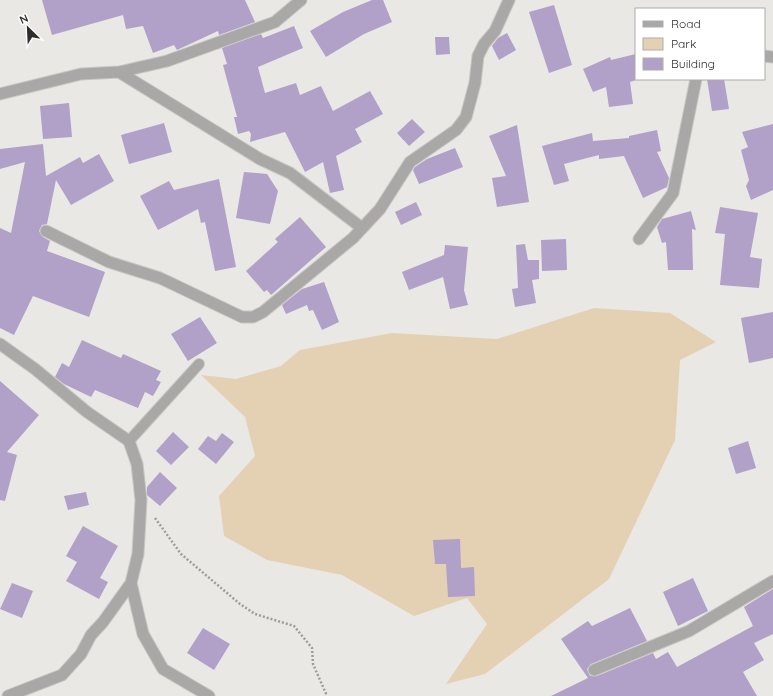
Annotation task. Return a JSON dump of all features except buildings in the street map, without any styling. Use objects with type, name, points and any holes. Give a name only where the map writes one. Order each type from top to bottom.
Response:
[{"type":"street","points":[[0,94],[81,74],[119,72],[167,61],[274,22],[301,0]]},
{"type":"street","points":[[46,231],[108,262],[160,278],[242,316],[253,317],[264,312],[353,238],[380,209],[410,162],[456,130],[466,117],[475,83],[478,56],[484,44],[494,31],[509,0]]},
{"type":"street","points":[[119,72],[260,159],[290,173],[362,228]]},
{"type":"street","points":[[638,239],[673,193],[696,80]]},
{"type":"street","points":[[0,344],[35,369],[87,412],[129,441],[137,464],[141,500],[138,554],[131,583],[103,622],[91,635],[81,654],[62,675],[8,696],[0,695]]},
{"type":"street","points":[[594,670],[690,631],[773,581]]},
{"type":"street","points":[[131,583],[143,634],[163,669],[209,696]]},
{"type":"lane","points":[[129,441],[199,364]]},
{"type":"path","points":[[141,500],[181,554],[204,575],[255,614],[294,626],[312,648],[313,664],[327,696]]},
{"type":"green space","points":[[594,308],[670,313],[716,342],[680,360],[675,440],[609,579],[485,674],[446,684],[487,624],[467,598],[414,616],[342,575],[267,560],[224,536],[219,496],[255,456],[245,417],[201,375],[236,379],[281,366],[300,350],[392,333],[497,339]]}]
